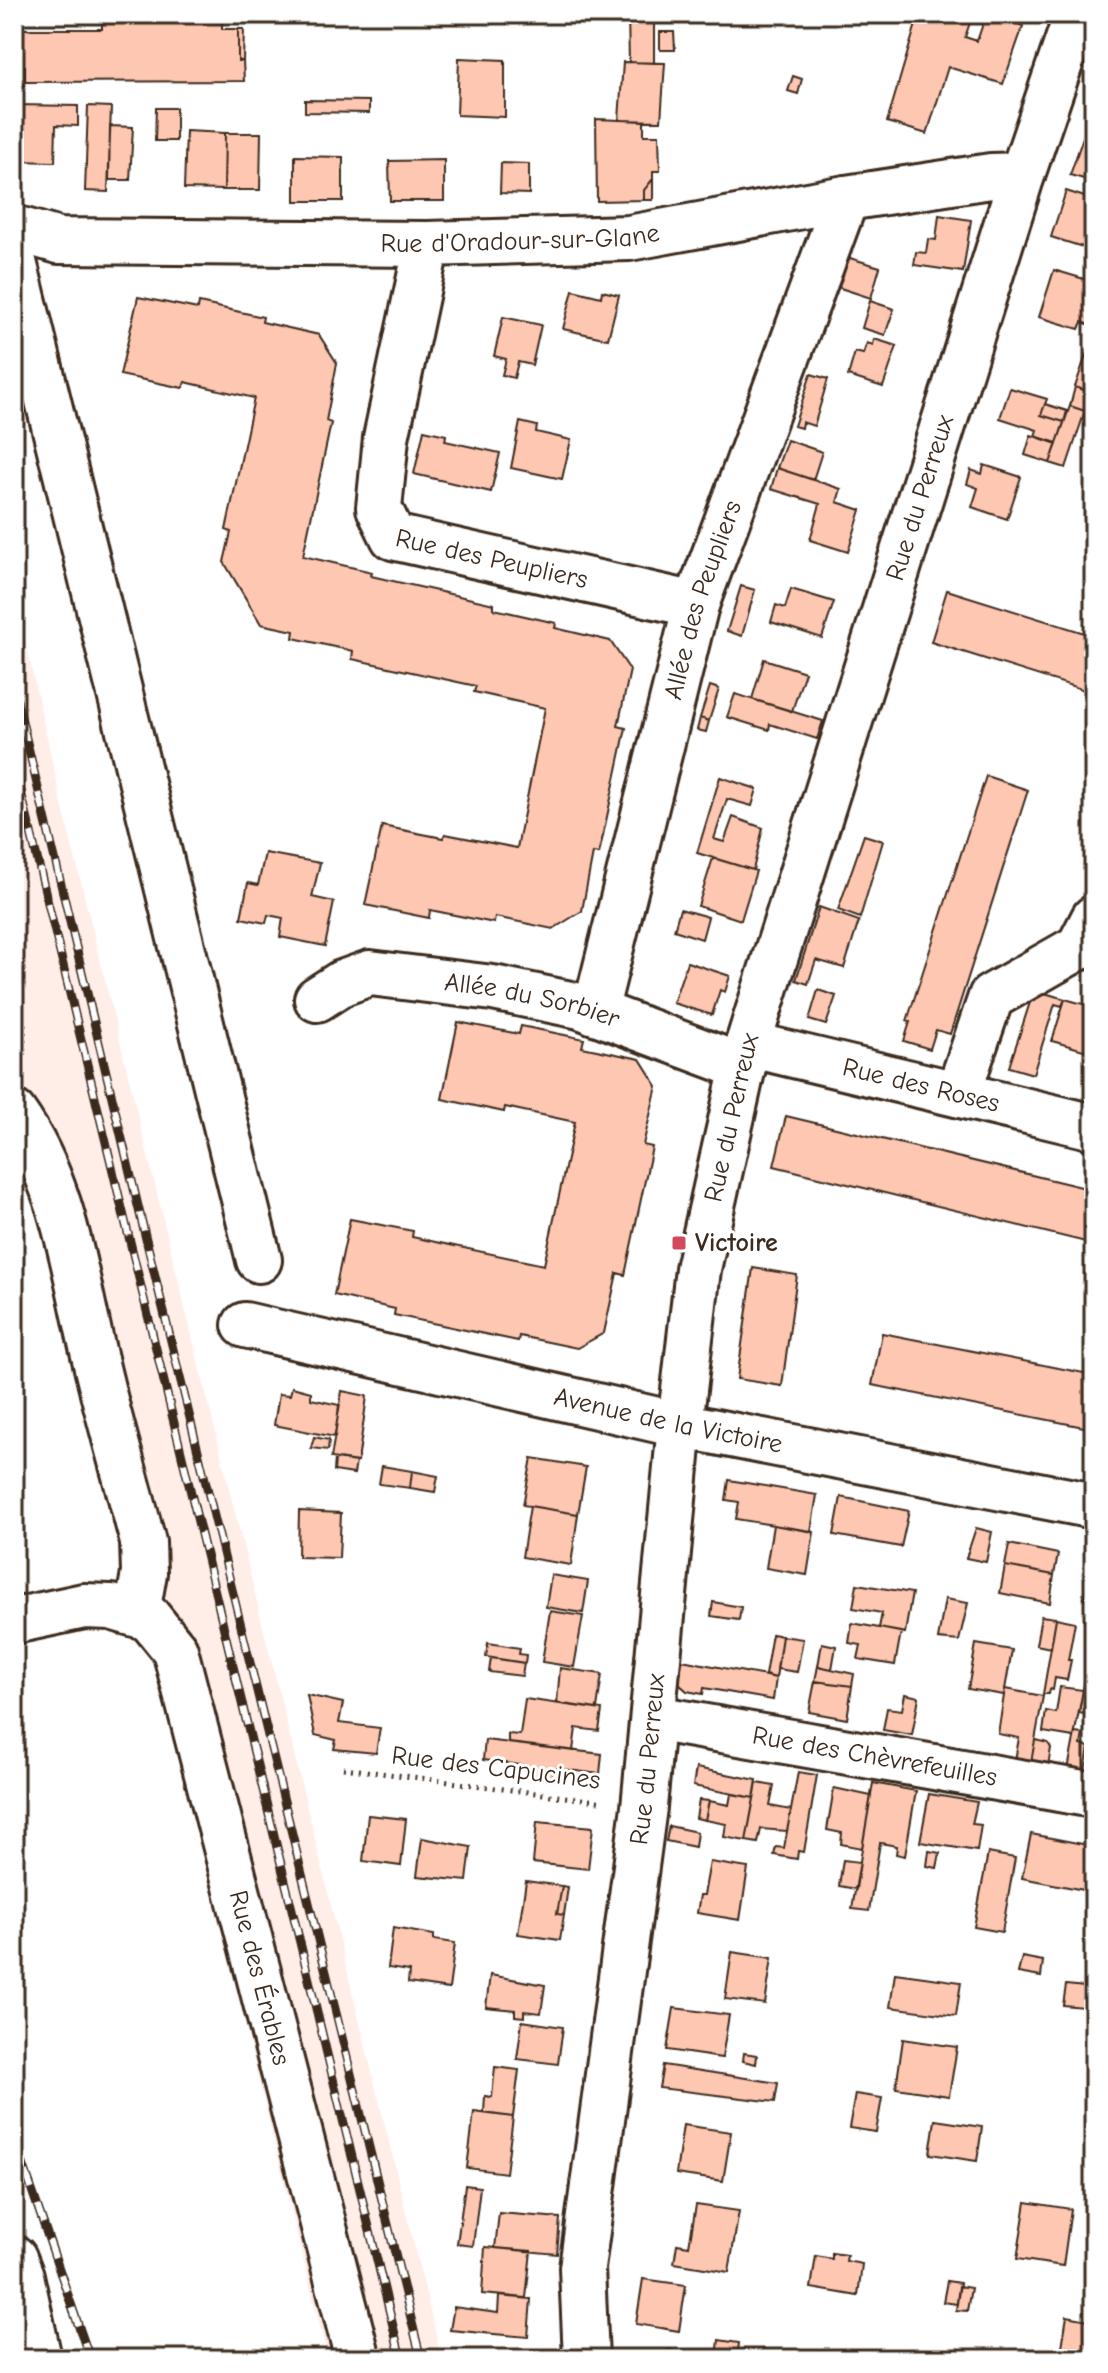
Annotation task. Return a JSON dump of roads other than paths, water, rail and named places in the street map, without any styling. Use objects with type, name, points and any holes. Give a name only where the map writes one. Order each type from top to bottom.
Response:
[{"type":"street","name":"Rue du Perreux","points":[[586,2359],[582,2268],[644,1807],[698,1269],[746,1056],[1022,175],[1077,14]]},
{"type":"street","name":"Rue d'Oradour-sur-Glane","points":[[14,228],[59,241],[427,244],[629,238],[846,198],[991,176],[1022,175]]},
{"type":"street","name":"Allée des Peupliers","points":[[595,1012],[696,605],[846,198]]},
{"type":"street","name":"Rue des Peupliers","points":[[427,244],[386,438],[379,508],[393,537],[696,605]]},
{"type":"street","points":[[14,262],[259,1260]]},
{"type":"street","points":[[958,1094],[991,997],[1079,947],[1094,918]]},
{"type":"street","name":"Allée du Sorbier","points":[[317,999],[342,983],[370,973],[493,988],[580,1006],[746,1056]]},
{"type":"street","name":"Rue des Roses","points":[[746,1056],[958,1094],[1094,1127]]},
{"type":"street","points":[[14,1113],[36,1145],[54,1187],[68,1234],[95,1360],[143,1542],[144,1573],[137,1613],[84,1606],[14,1621]]},
{"type":"street","name":"Avenue de la Victoire","points":[[245,1325],[680,1425],[1094,1506]]},
{"type":"street","name":"Rue des Érables","points":[[137,1613],[149,1618],[175,1650],[358,2359]]},
{"type":"street","name":"Rue des Chèvrefeuilles","points":[[654,1718],[1094,1795]]},
{"type":"street","points":[[14,2258],[21,2276],[39,2359]]},
{"type":"railway","points":[[14,688],[421,2359]]},
{"type":"railway","points":[[14,763],[401,2359]]},
{"type":"railway","points":[[14,2138],[90,2359]]},
{"type":"place","name":"Victoire","points":[[679,1243]]}]
